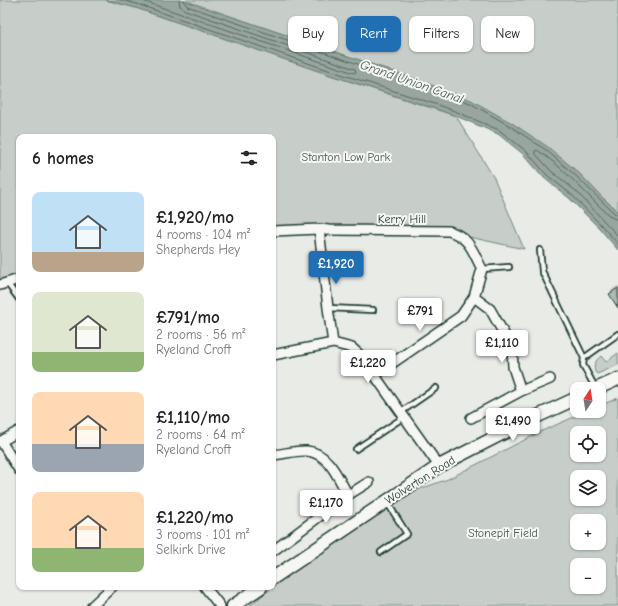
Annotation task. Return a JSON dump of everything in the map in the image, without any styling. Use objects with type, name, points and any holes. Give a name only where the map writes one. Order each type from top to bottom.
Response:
[{"type":"street","name":"Kerry Hill","points":[[276,231],[319,229],[449,231],[460,235],[468,242],[482,269]]},
{"type":"street","points":[[319,229],[333,343]]},
{"type":"street","points":[[375,375],[461,316],[474,297],[482,269]]},
{"type":"street","points":[[4,284],[16,280]]},
{"type":"street","points":[[474,297],[490,309],[512,348],[513,367],[521,390]]},
{"type":"street","points":[[276,353],[333,343],[352,348],[361,356],[439,466]]},
{"type":"street","points":[[471,418],[521,390],[550,379]]},
{"type":"street","points":[[606,384],[618,379]]},
{"type":"street","name":"Wolverton Road","points":[[276,576],[439,466],[525,422],[570,401]]},
{"type":"street","points":[[16,433],[0,441],[16,465]]},
{"type":"street","points":[[276,455],[307,451],[318,454],[327,460],[348,495]]},
{"type":"street","points":[[276,549],[348,495],[369,482]]},
{"type":"street","points":[[92,606],[109,590]]},
{"type":"street","points":[[207,590],[220,606]]},
{"type":"street","points":[[233,606],[257,590]]},
{"type":"lane","points":[[540,250],[542,271],[584,358],[583,366],[592,382]]},
{"type":"lane","points":[[482,269],[509,267]]},
{"type":"lane","points":[[4,284],[16,296]]},
{"type":"lane","points":[[328,308],[373,310]]},
{"type":"lane","points":[[584,358],[618,334]]},
{"type":"lane","points":[[356,449],[436,388]]},
{"type":"lane","points":[[381,552],[407,534],[386,501]]},
{"type":"green space","name":"Stanton Low Park","points":[[0,0],[106,0],[136,8],[327,74],[456,116],[494,178],[524,249],[460,235],[276,231],[276,134],[16,134],[16,280],[0,285]]},
{"type":"green space","points":[[183,0],[618,0],[618,212],[603,198],[421,81],[336,52],[338,52],[338,16],[288,16],[288,36]]},
{"type":"green space","points":[[618,353],[618,365],[597,374],[595,372],[595,363],[601,356],[606,362]]},
{"type":"green space","name":"Stonepit Field","points":[[618,398],[618,606],[249,606],[269,590],[276,590],[276,583],[287,569],[386,501],[448,479],[542,431],[572,418],[606,418],[606,403]]},
{"type":"water","name":"Grand Union Canal","points":[[106,0],[183,0],[288,36],[288,52],[336,52],[471,100],[512,123],[548,147],[579,173],[618,212],[618,250],[600,229],[569,198],[544,178],[523,154],[498,134],[456,116],[327,74],[136,8]]},
{"type":"building","points":[[618,288],[618,308],[609,294]]}]
